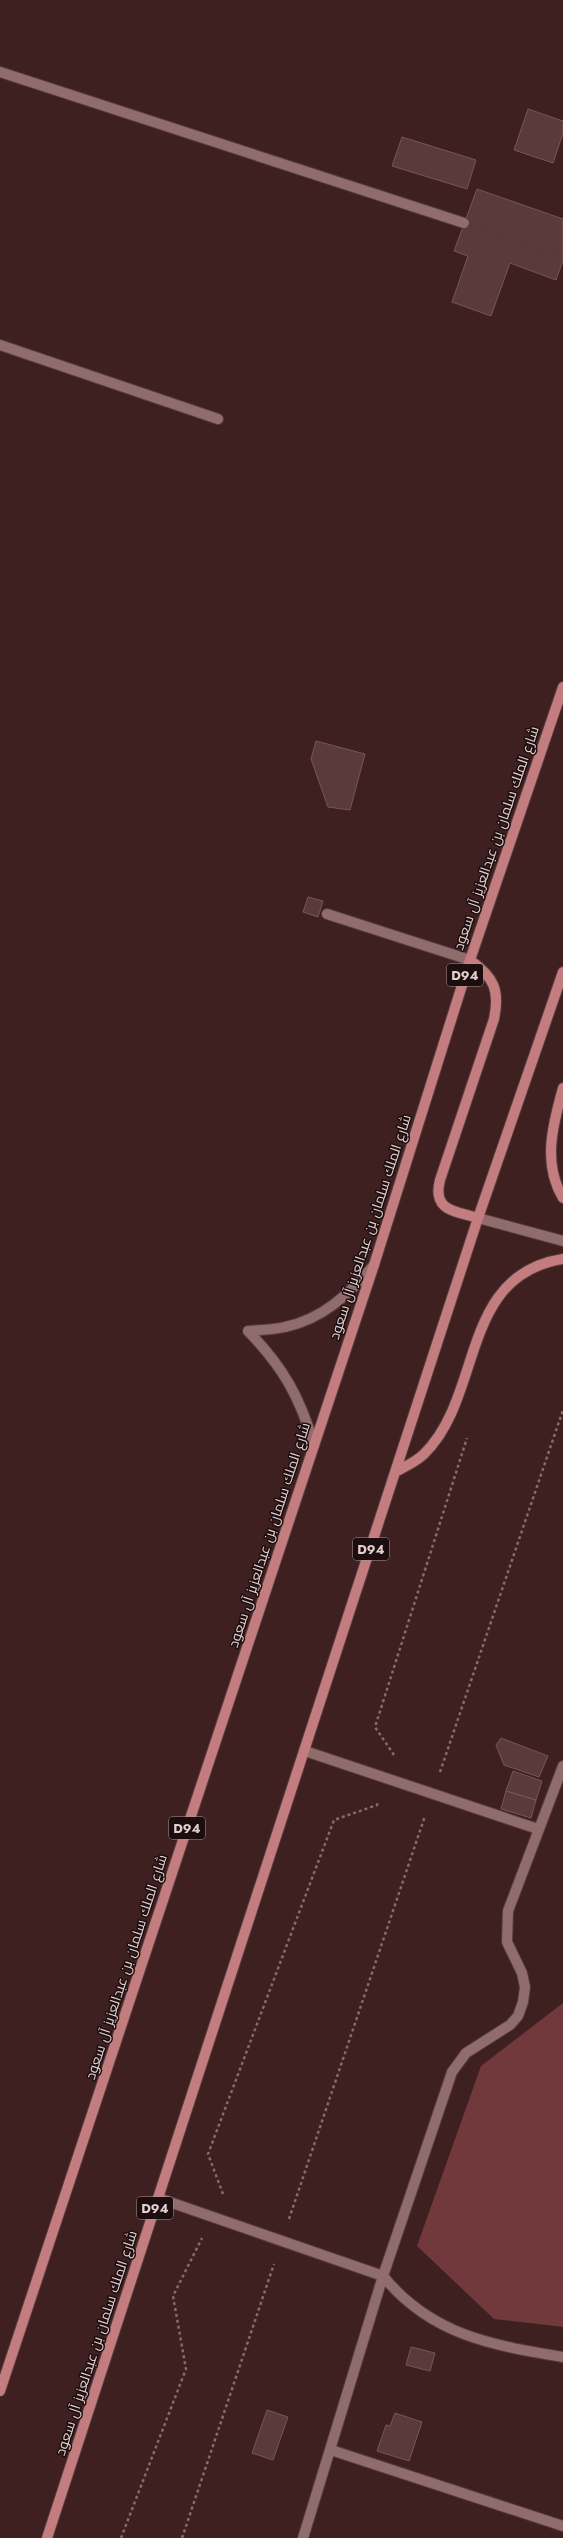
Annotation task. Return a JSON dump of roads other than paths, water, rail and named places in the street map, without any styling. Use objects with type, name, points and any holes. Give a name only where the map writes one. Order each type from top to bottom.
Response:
[{"type":"main road","name":"شارع الملك سلمان بن عبدالعزيز آل سعود","points":[[0,2390],[374,1265],[470,960],[563,686]]},
{"type":"main road","points":[[470,960],[484,970],[494,985],[498,1002],[494,1019],[440,1180],[439,1201],[443,1207],[478,1218]]},
{"type":"main road","name":"شارع الملك سلمان بن عبدالعزيز آل سعود","points":[[47,2538],[478,1218],[563,972]]},
{"type":"main road","points":[[563,1088],[553,1123],[550,1146],[552,1170],[563,1198]]},
{"type":"main road","points":[[395,1472],[423,1455],[440,1431],[453,1406],[492,1304],[507,1286],[526,1271],[548,1261],[563,1259]]},
{"type":"street","points":[[0,72],[464,223]]},
{"type":"street","points":[[0,345],[218,419]]},
{"type":"street","points":[[327,914],[470,960]]},
{"type":"street","points":[[478,1218],[563,1241]]},
{"type":"street","points":[[314,1445],[297,1395],[284,1372],[248,1331],[285,1327],[320,1315],[350,1293],[374,1265]]},
{"type":"street","points":[[305,1751],[538,1829]]},
{"type":"street","points":[[304,2538],[383,2276],[452,2072],[466,2053],[510,2026],[518,2016],[523,2002],[525,1987],[522,1973],[510,1951],[506,1926],[508,1911],[563,1766]]},
{"type":"street","points":[[158,2198],[383,2276],[400,2297],[421,2314],[445,2327],[510,2348],[563,2357]]},
{"type":"street","points":[[331,2450],[563,2526]]},
{"type":"tunnel","points":[[464,223],[563,256]]}]
